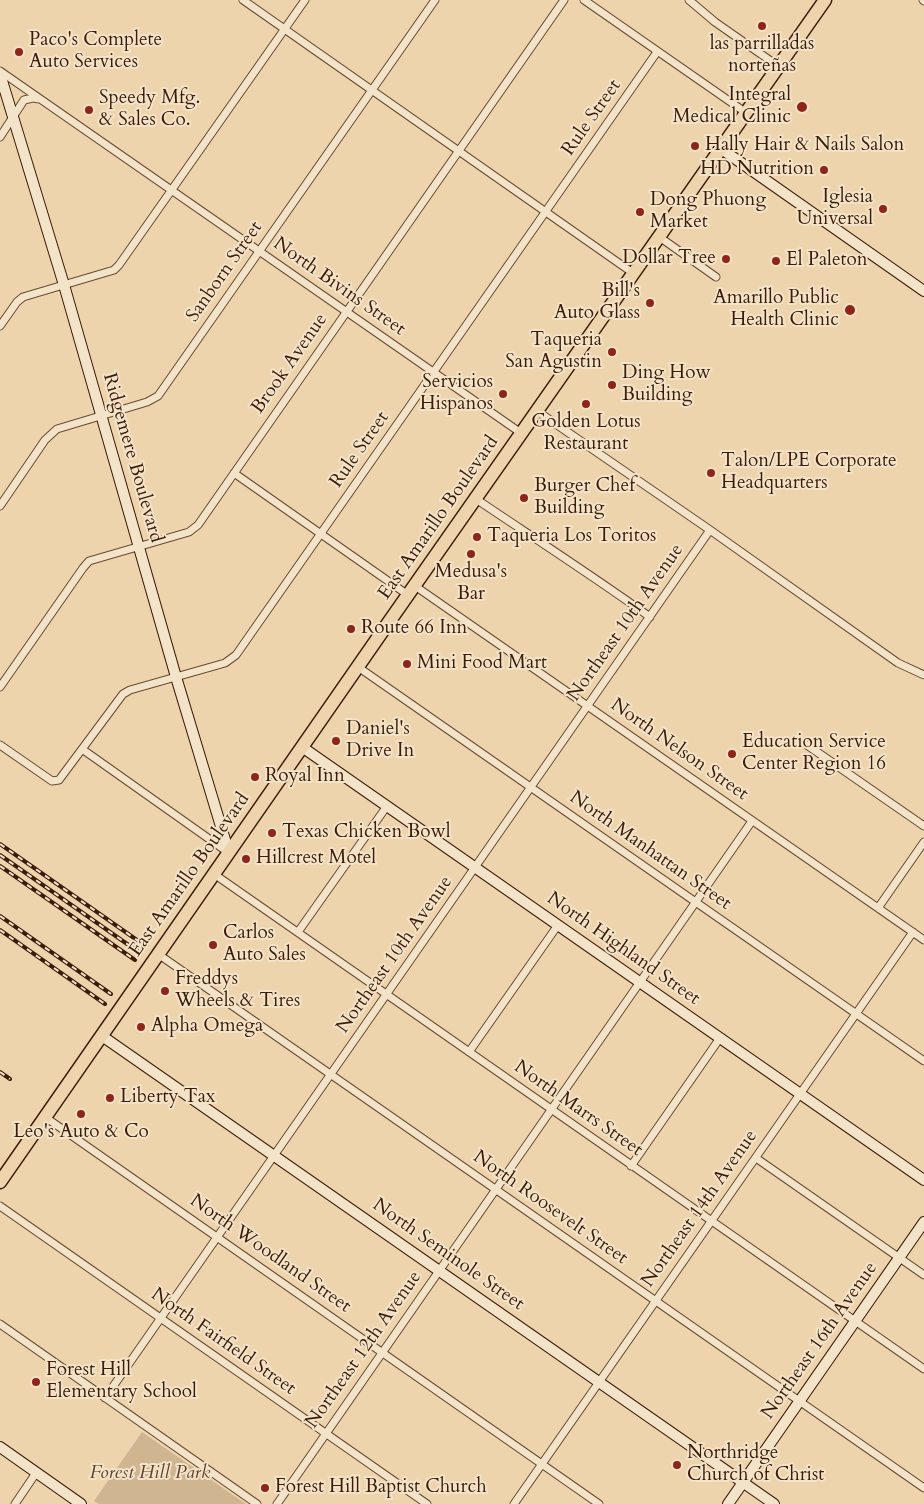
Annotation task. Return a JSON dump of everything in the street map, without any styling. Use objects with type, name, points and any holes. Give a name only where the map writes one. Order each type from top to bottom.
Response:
[{"type":"highway","name":"East Amarillo Boulevard","points":[[2,1176],[46,1117],[302,746],[825,0]]},
{"type":"street","points":[[244,0],[633,273]]},
{"type":"street","points":[[0,326],[20,298],[117,268],[305,0]]},
{"type":"street","name":"Sanborn Street","points":[[0,506],[51,433],[62,426],[147,402],[158,396],[435,0]]},
{"type":"street","name":"Brook Avenue","points":[[0,687],[86,564],[105,556],[192,530],[202,520],[564,0]]},
{"type":"street","points":[[584,0],[745,112]]},
{"type":"street","points":[[689,0],[715,22],[778,66]]},
{"type":"street","name":"Rule Street","points":[[0,745],[52,781],[59,780],[123,694],[225,663],[236,655],[658,52]]},
{"type":"street","name":"North Bivins Street","points":[[0,72],[521,433]]},
{"type":"street","name":"Ridgemere Boulevard","points":[[0,72],[229,853]]},
{"type":"street","points":[[0,137],[24,100],[33,98],[41,100]]},
{"type":"street","points":[[720,148],[924,291]]},
{"type":"street","points":[[658,236],[716,277]]},
{"type":"street","points":[[537,410],[898,663],[924,676]]},
{"type":"street","name":"North Nelson Street","points":[[234,473],[321,534],[412,590],[588,706],[924,940]]},
{"type":"street","points":[[476,498],[650,617]]},
{"type":"street","name":"Northeast 10th Avenue","points":[[105,1398],[710,530]]},
{"type":"street","name":"North Manhattan Street","points":[[358,667],[924,1061]]},
{"type":"street","points":[[806,745],[924,826]]},
{"type":"street","name":"North Highland Street","points":[[302,746],[924,1180]]},
{"type":"street","points":[[82,749],[229,853]]},
{"type":"street","points":[[298,932],[387,806]]},
{"type":"street","name":"Northeast 12th Avenue","points":[[277,1504],[752,821]]},
{"type":"street","points":[[878,908],[924,842]]},
{"type":"street","name":"North Marrs Street","points":[[214,874],[924,1369]]},
{"type":"street","points":[[469,1052],[558,924]]},
{"type":"street","name":"Northeast 14th Avenue","points":[[514,1504],[913,932]]},
{"type":"street","name":"North Roosevelt Street","points":[[158,954],[924,1488]]},
{"type":"street","name":"North Seminole Street","points":[[102,1036],[774,1504]]},
{"type":"street","points":[[631,1166],[720,1038]]},
{"type":"street","name":"North Woodland Street","points":[[46,1117],[599,1504]]},
{"type":"street","points":[[756,1158],[924,1275]]},
{"type":"street","name":"North Fairfield Street","points":[[0,1206],[427,1504]]},
{"type":"street","name":"Northeast 16th Avenue","points":[[728,1504],[924,1222]]},
{"type":"street","points":[[0,1324],[257,1504]]},
{"type":"street","points":[[0,1447],[81,1504]]},
{"type":"street","points":[[15,1504],[36,1473]]},
{"type":"green space","name":"Forest Hill Park","points":[[142,1432],[246,1504],[99,1504],[94,1501]]},
{"type":"railway","points":[[0,844],[144,945]]},
{"type":"railway","points":[[0,855],[140,953]]},
{"type":"railway","points":[[0,866],[135,960]]},
{"type":"railway","points":[[0,916],[111,994]]},
{"type":"railway","points":[[0,930],[105,1004]]},
{"type":"railway","points":[[0,1072],[10,1079]]},
{"type":"place","name":"las parrilladas norteñas","points":[[762,26]]},
{"type":"place","name":"Paco's Complete Auto Services","points":[[19,52]]},
{"type":"place","name":"Integral Medical Clinic","points":[[802,107]]},
{"type":"place","name":"Speedy Mfg. & Sales Co.","points":[[89,110]]},
{"type":"place","name":"Hally Hair & Nails Salon","points":[[695,146]]},
{"type":"place","name":"HD Nutrition","points":[[824,170]]},
{"type":"place","name":"Iglesia Universal","points":[[883,209]]},
{"type":"place","name":"Dong Phuong Market","points":[[640,212]]},
{"type":"place","name":"Dollar Tree","points":[[726,259]]},
{"type":"place","name":"El Paleton","points":[[776,261]]},
{"type":"place","name":"Bill's Auto Glass","points":[[650,303]]},
{"type":"place","name":"Amarillo Public Health Clinic","points":[[850,310]]},
{"type":"place","name":"Taqueria San Agustin","points":[[612,352]]},
{"type":"place","name":"Ding How Building","points":[[612,385]]},
{"type":"place","name":"Servicios Hispanos","points":[[503,394]]},
{"type":"place","name":"Golden Lotus Restaurant","points":[[586,404]]},
{"type":"place","name":"Talon/LPE Corporate Headquarters","points":[[711,473]]},
{"type":"place","name":"Burger Chef Building","points":[[524,498]]},
{"type":"place","name":"Taqueria Los Toritos","points":[[477,537]]},
{"type":"place","name":"Medusa's Bar","points":[[471,554]]},
{"type":"place","name":"Route 66 Inn","points":[[351,629]]},
{"type":"place","name":"Mini Food Mart","points":[[407,664]]},
{"type":"place","name":"Daniel's Drive In","points":[[336,741]]},
{"type":"place","name":"Education Service Center Region 16","points":[[732,754]]},
{"type":"place","name":"Royal Inn","points":[[255,777]]},
{"type":"place","name":"Texas Chicken Bowl","points":[[272,833]]},
{"type":"place","name":"Hillcrest Motel","points":[[246,859]]},
{"type":"place","name":"Carlos Auto Sales","points":[[213,945]]},
{"type":"place","name":"Freddys Wheels & Tires","points":[[165,991]]},
{"type":"place","name":"Alpha Omega","points":[[141,1027]]},
{"type":"place","name":"Liberty Tax","points":[[110,1098]]},
{"type":"place","name":"Leo's Auto & Co","points":[[81,1114]]},
{"type":"place","name":"Forest Hill Elementary School","points":[[36,1382]]},
{"type":"place","name":"Northridge Church of Christ","points":[[677,1465]]},
{"type":"place","name":"Forest Hill Baptist Church","points":[[265,1488]]}]
